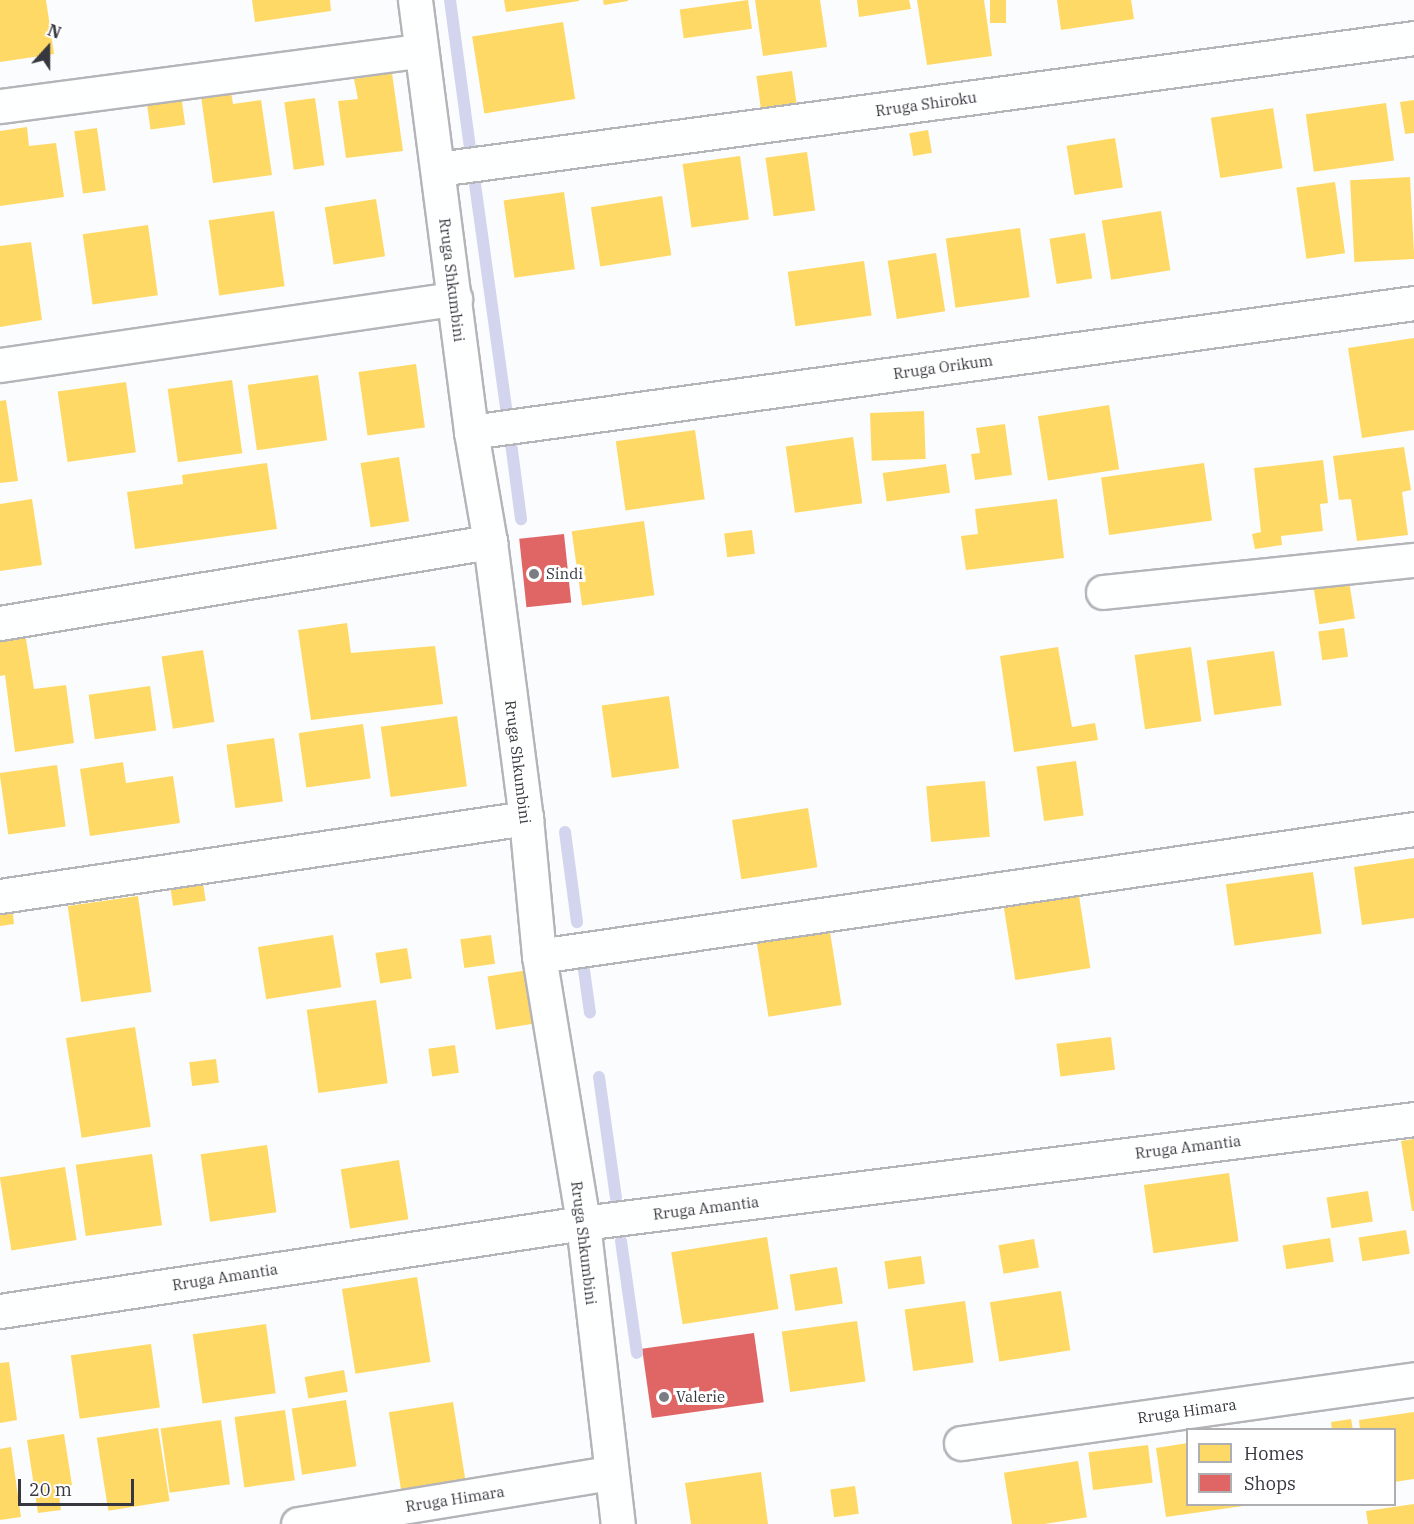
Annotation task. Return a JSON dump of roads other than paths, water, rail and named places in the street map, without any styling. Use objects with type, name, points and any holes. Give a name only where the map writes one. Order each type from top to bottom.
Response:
[{"type":"street","name":"Rruga Shkumbini","points":[[416,0],[420,51],[438,170],[471,432],[490,542],[526,819],[539,956],[583,1223],[618,1524]]},
{"type":"street","name":"Rruga Shiroku","points":[[438,170],[1414,38]]},
{"type":"street","points":[[0,106],[420,51]]},
{"type":"street","points":[[0,365],[455,299]]},
{"type":"street","name":"Rruga Orikum","points":[[471,432],[1414,303]]},
{"type":"street","points":[[0,623],[490,542]]},
{"type":"street","points":[[1103,592],[1414,560]]},
{"type":"street","points":[[0,896],[526,819]]},
{"type":"street","points":[[539,956],[1414,829]]},
{"type":"street","name":"Rruga Amantia","points":[[0,1311],[583,1223],[1414,1119]]},
{"type":"street","name":"Rruga Himara","points":[[961,1443],[1414,1379]]},
{"type":"street","name":"Rruga Himara","points":[[298,1524],[611,1473]]},
{"type":"waterway","points":[[450,0],[470,148]]},
{"type":"waterway","points":[[475,184],[507,414]]},
{"type":"waterway","points":[[511,443],[521,519]]},
{"type":"waterway","points":[[565,832],[577,922]]},
{"type":"waterway","points":[[583,963],[590,1013]]},
{"type":"waterway","points":[[599,1077],[616,1198]]},
{"type":"waterway","points":[[621,1241],[637,1353]]},
{"type":"place","name":"Sindi","points":[[534,574]]},
{"type":"place","name":"Valerie","points":[[664,1397]]}]
